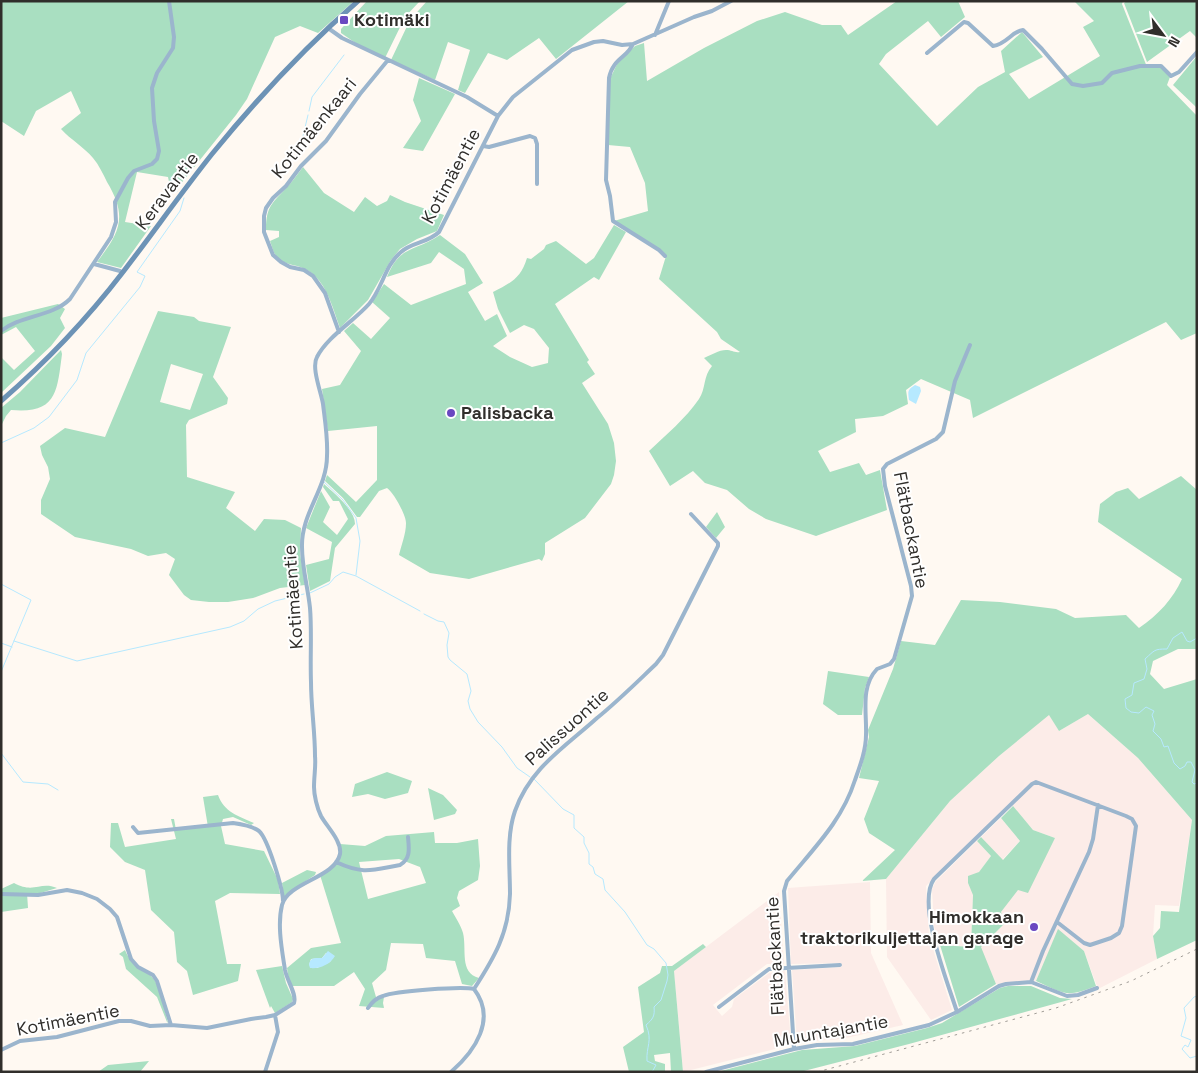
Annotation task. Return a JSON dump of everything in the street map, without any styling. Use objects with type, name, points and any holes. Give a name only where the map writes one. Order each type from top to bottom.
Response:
[{"type":"main road","name":"Keravantie","points":[[1,401],[68,337],[122,273],[231,131],[328,28],[358,1]]},
{"type":"street","points":[[1,331],[18,321],[66,303],[111,237],[116,222],[115,202],[128,178],[134,171],[152,164],[157,159],[159,151],[154,121],[152,88],[157,73],[173,48],[174,37],[169,1]]},
{"type":"street","points":[[655,35],[668,1]]},
{"type":"street","points":[[498,116],[513,97],[572,50],[594,42],[603,41],[622,45],[633,44],[731,1]]},
{"type":"street","points":[[927,53],[964,22],[968,23],[993,46],[1001,45],[1019,30],[1023,30],[1072,84],[1083,86],[1102,83],[1112,73],[1140,66],[1161,66],[1171,76],[1179,72],[1197,52]]},
{"type":"street","name":"Kotimäentie","points":[[328,28],[342,38],[467,97],[498,116],[439,232],[430,239],[409,246],[402,251],[393,261],[374,297],[315,359],[326,432],[326,472],[305,521],[302,547],[310,609],[311,701],[316,755],[314,787],[320,815],[340,848],[340,856],[336,862]]},
{"type":"street","points":[[633,44],[631,49],[615,63],[609,78],[606,180],[613,221],[659,250],[665,256]]},
{"type":"street","name":"Kotimäenkaari","points":[[339,332],[325,293],[313,276],[304,270],[290,267],[273,255],[264,232],[264,216],[266,208],[273,198],[326,141],[360,94],[388,60]]},
{"type":"street","points":[[483,146],[489,147],[530,136],[535,138],[537,144],[537,184]]},
{"type":"street","points":[[94,264],[122,273]]},
{"type":"street","name":"Flätbackantie","points":[[794,1049],[783,896],[785,886],[806,856],[834,825],[847,801],[865,743],[865,712],[868,683],[877,669],[890,664],[894,659],[912,596],[885,486],[883,469],[887,464],[936,439],[943,432],[956,381],[970,345]]},
{"type":"street","name":"Palissuontie","points":[[474,989],[490,965],[502,938],[510,897],[510,832],[514,813],[525,788],[541,767],[656,664],[663,655],[718,546],[718,543],[691,514]]},
{"type":"street","points":[[957,1012],[931,927],[929,888],[934,879],[1036,782],[1126,816],[1132,819],[1136,826],[1121,929],[1118,933],[1111,938],[1090,945],[1084,943],[1057,922]]},
{"type":"street","points":[[1031,982],[1092,846],[1098,805]]},
{"type":"street","points":[[133,827],[138,833],[232,823],[244,824],[259,831],[280,880],[283,904]]},
{"type":"street","points":[[283,904],[290,894],[336,862],[353,870],[363,871],[400,865],[408,857],[408,836]]},
{"type":"street","points":[[1,894],[38,895],[68,890],[90,895],[110,909],[117,917],[131,959],[138,967],[153,975],[157,981],[171,1025]]},
{"type":"street","name":"Kotimäentie","points":[[1,1050],[20,1041],[57,1037],[119,1021],[130,1021],[150,1026],[171,1025],[207,1028],[275,1015],[294,1003],[295,1000],[295,994],[288,982],[285,968],[281,932],[283,904]]},
{"type":"street","points":[[719,1007],[769,969],[840,965]]},
{"type":"street","name":"Muuntajantie","points":[[706,1072],[794,1049],[866,1041],[929,1025],[957,1012],[999,986],[1031,982],[1068,996],[1078,995],[1097,988]]},
{"type":"street","points":[[368,1008],[376,999],[394,993],[459,988],[474,989],[483,1010],[484,1020],[482,1029],[470,1052],[451,1072]]},
{"type":"street","points":[[265,1072],[278,1032],[275,1015]]},
{"type":"shaded area","points":[[1049,714],[1059,731],[1088,714],[1138,758],[1192,820],[1179,906],[1155,905],[1153,936],[1157,959],[1098,989],[1084,951],[1058,930],[1036,981],[996,984],[980,947],[1005,923],[1001,912],[1055,838],[1033,830],[1010,803],[926,886],[929,936],[952,1010],[931,1020],[887,957],[886,879],[950,801]]},
{"type":"shaded area","points":[[1001,818],[1020,841],[1002,860],[981,837]]},
{"type":"shaded area","points":[[977,841],[991,856],[968,883],[973,894],[971,947],[940,945],[934,927],[932,889],[936,881]]},
{"type":"shaded area","points":[[870,882],[871,953],[903,1025],[842,1039],[797,1042],[792,970],[842,967],[841,963],[791,964],[788,888]]},
{"type":"shaded area","points":[[779,892],[784,964],[767,964],[713,1005],[722,1016],[732,1007],[734,999],[769,973],[785,971],[791,1043],[787,1046],[683,1072],[674,971]]},
{"type":"green space","points":[[1,1],[354,1],[318,33],[300,26],[275,37],[247,99],[175,191],[170,187],[168,177],[137,172],[125,222],[151,226],[121,268],[97,262],[116,233],[119,224],[118,205],[97,164],[89,154],[61,129],[81,113],[71,91],[36,111],[24,136],[1,121]]},
{"type":"green space","points":[[367,1],[420,1],[405,17],[385,58],[357,44],[341,33],[341,29]]},
{"type":"green space","points":[[427,1],[629,1],[556,59],[539,38],[507,60],[488,53],[465,93],[458,90],[470,50],[448,42],[435,80],[391,60],[410,20]]},
{"type":"green space","points":[[897,1],[958,1],[965,17],[941,37],[928,21],[886,54],[879,64],[937,126],[978,87],[1005,72],[1001,51],[1022,32],[1043,57],[1009,74],[1029,99],[1100,56],[1083,27],[1094,21],[1074,1],[1123,1],[1122,4],[1147,67],[1160,67],[1170,77],[1167,85],[1197,116],[1197,333],[1181,340],[1166,322],[973,418],[970,400],[921,379],[906,390],[908,404],[883,416],[855,419],[856,432],[818,451],[830,472],[859,463],[866,475],[880,470],[887,510],[816,536],[766,519],[749,509],[727,490],[705,483],[693,471],[670,486],[649,451],[682,420],[699,399],[707,374],[712,366],[704,358],[723,350],[740,352],[721,339],[717,332],[659,279],[666,256],[614,221],[648,211],[645,183],[630,147],[608,145],[610,79],[617,64],[635,46],[644,43],[647,81],[704,48],[757,21],[785,12],[822,25],[841,25],[848,35]]},
{"type":"green space","points":[[1127,1],[1197,1],[1197,38],[1190,31],[1147,62],[1124,3]]},
{"type":"green space","points":[[1197,56],[1197,106],[1196,107],[1173,85]]},
{"type":"green space","points":[[419,78],[455,94],[423,151],[403,148],[421,121],[413,100]]},
{"type":"green space","points":[[303,167],[324,193],[354,212],[365,197],[377,206],[387,201],[390,195],[444,215],[437,231],[417,239],[400,249],[391,260],[368,300],[340,328],[330,299],[319,280],[309,271],[279,259],[270,241],[279,237],[279,231],[266,230],[267,215],[271,205]]},
{"type":"green space","points":[[614,225],[626,232],[599,280],[594,277],[555,304],[589,360],[587,362],[595,374],[582,383],[608,424],[614,443],[616,461],[611,484],[585,518],[545,543],[545,554],[542,561],[539,559],[469,579],[430,573],[399,555],[406,523],[402,510],[387,488],[379,491],[360,517],[357,517],[343,498],[325,481],[327,475],[356,502],[377,480],[377,426],[328,431],[322,389],[340,385],[361,351],[344,331],[353,323],[371,339],[390,318],[372,302],[384,284],[411,305],[466,284],[464,269],[439,252],[431,263],[387,277],[392,266],[403,254],[440,235],[465,254],[483,283],[468,292],[485,321],[497,314],[507,336],[493,346],[510,357],[532,367],[548,363],[549,348],[534,329],[524,325],[510,333],[498,309],[493,292],[505,286],[518,275],[525,265],[527,258],[531,259],[544,249],[546,245],[556,241],[586,264],[594,258]]},
{"type":"green space","points":[[58,304],[65,309],[60,318],[65,328],[51,346],[1,393],[1,357],[14,370],[35,351],[16,327],[1,335],[1,318]]},
{"type":"green space","points":[[158,311],[194,317],[199,321],[231,327],[213,377],[228,398],[227,404],[189,420],[186,425],[187,477],[235,492],[226,508],[255,531],[264,519],[285,520],[301,528],[300,553],[305,585],[280,588],[253,598],[228,602],[191,600],[184,595],[169,575],[175,559],[166,553],[148,556],[131,549],[75,537],[41,514],[41,500],[50,479],[48,467],[40,446],[65,428],[105,437]],"holes":[[[171,364],[203,374],[190,410],[160,402]]]},
{"type":"green space","points":[[61,350],[58,379],[52,398],[38,408],[11,410],[1,426],[1,408],[20,392]]},
{"type":"green space","points":[[1181,476],[1197,490],[1197,649],[1178,649],[1153,661],[1150,674],[1164,689],[1197,679],[1197,940],[1157,959],[1153,936],[1160,928],[1161,911],[1179,912],[1192,820],[1138,758],[1088,714],[1059,731],[1049,715],[999,756],[950,801],[886,879],[862,881],[895,850],[869,833],[864,819],[879,781],[859,778],[869,737],[868,730],[893,669],[901,641],[935,645],[961,600],[1000,602],[1056,609],[1075,618],[1126,615],[1139,628],[1164,606],[1182,579],[1098,522],[1100,504],[1116,492],[1128,488],[1139,499]]},
{"type":"green space","points":[[324,484],[352,513],[355,524],[335,548],[330,581],[310,591],[306,565],[329,559],[332,542],[306,528],[321,491],[330,507],[323,522],[337,535],[348,519],[339,501],[333,501],[323,487]]},
{"type":"green space","points":[[717,512],[725,527],[716,538],[706,527]]},
{"type":"green space","points":[[828,671],[869,677],[865,688],[862,715],[838,715],[823,704]]},
{"type":"green space","points":[[387,772],[412,781],[408,793],[385,799],[368,794],[352,797],[355,784]]},
{"type":"green space","points":[[428,788],[443,795],[457,810],[455,814],[434,820]]},
{"type":"green space","points":[[218,795],[224,806],[237,816],[254,823],[251,825],[233,817],[223,819],[221,826],[225,844],[264,851],[278,880],[280,894],[230,893],[215,901],[227,964],[241,964],[238,981],[193,995],[187,971],[177,962],[174,932],[151,910],[145,870],[125,862],[110,847],[111,823],[118,823],[125,847],[176,839],[171,819],[174,819],[176,830],[208,827],[203,797]]},
{"type":"green space","points":[[1013,806],[1033,830],[1055,838],[1028,893],[1018,890],[1001,912],[1005,923],[981,947],[996,984],[959,1007],[940,945],[971,947],[973,895],[968,883],[968,876],[979,872],[991,856],[977,841],[981,837],[1003,860],[1020,841],[1001,818]]},
{"type":"green space","points":[[434,832],[435,843],[457,843],[478,839],[480,866],[478,880],[459,891],[457,898],[460,906],[452,911],[463,933],[466,966],[473,975],[479,978],[472,986],[462,984],[455,961],[426,958],[423,944],[391,943],[386,970],[372,983],[376,997],[379,999],[384,997],[384,1008],[359,1006],[365,989],[354,972],[334,986],[292,986],[289,981],[287,968],[311,948],[341,943],[320,875],[330,870],[340,859],[340,844],[365,846],[386,836]],"holes":[[[399,859],[420,867],[426,883],[368,899],[359,862]],[[326,953],[334,956],[330,962],[317,968],[309,965],[311,959],[322,958]]]},
{"type":"green space","points":[[307,870],[316,872],[315,875],[284,897],[282,883]]},
{"type":"green space","points":[[14,883],[32,888],[51,886],[57,888],[37,894],[27,893],[28,908],[1,912],[1,889]]},
{"type":"green space","points":[[1058,929],[1084,951],[1096,986],[1078,992],[1066,993],[1036,981]]},
{"type":"green space","points":[[703,944],[706,947],[674,971],[683,1072],[671,1072],[670,1053],[654,1055],[655,1061],[665,1064],[665,1072],[629,1072],[623,1047],[644,1032],[638,987],[660,973],[662,966],[672,966]]},
{"type":"green space","points":[[125,950],[132,961],[152,976],[155,981],[168,1023],[157,997],[126,969],[123,957],[119,954]]},
{"type":"green space","points":[[282,966],[286,983],[293,999],[292,1002],[275,1013],[271,1006],[270,1008],[256,970]]},
{"type":"green space","points":[[1031,986],[1060,998],[1072,999],[800,1072],[717,1072],[802,1050],[855,1046],[927,1028],[942,1023],[1000,988]]},
{"type":"green space","points":[[149,1061],[140,1072],[98,1072],[108,1065]]},
{"type":"water","points":[[915,385],[920,387],[921,391],[916,404],[909,400],[908,395],[909,390]]},
{"type":"water","points":[[328,951],[335,956],[330,962],[321,967],[310,968],[309,965],[312,959],[322,958]]},
{"type":"waterway","points":[[309,111],[312,97],[344,55]]},
{"type":"waterway","points":[[303,136],[308,115]]},
{"type":"waterway","points":[[171,177],[172,188],[177,191]]},
{"type":"waterway","points":[[1,443],[34,428],[49,417],[77,380],[86,353],[140,287],[145,276],[137,272],[180,211],[184,198]]},
{"type":"waterway","points":[[323,481],[343,500],[356,518],[360,541],[356,575]]},
{"type":"waterway","points":[[310,593],[329,584],[343,572],[356,576],[420,611]]},
{"type":"waterway","points":[[1,584],[31,600],[1,672]]},
{"type":"waterway","points":[[14,641],[77,661],[230,627],[244,621],[258,609],[275,601],[304,594]]},
{"type":"waterway","points":[[424,614],[444,622],[449,633],[448,657],[467,674],[471,691],[468,701],[470,709],[478,722],[502,747],[517,768],[530,777]]},
{"type":"waterway","points":[[1197,638],[1190,642],[1187,641],[1182,632],[1173,638],[1167,649],[1157,650],[1145,659],[1147,669],[1144,679],[1134,683],[1132,695],[1125,699],[1126,708],[1131,712],[1139,713],[1146,707],[1154,711],[1152,715],[1155,724],[1153,731],[1161,739],[1164,747],[1168,746],[1174,763],[1180,769],[1187,762],[1191,762],[1195,770],[1192,782],[1194,784],[1197,783]]},
{"type":"waterway","points":[[1,643],[12,647]]},
{"type":"waterway","points":[[1,753],[23,782],[48,784],[58,790]]},
{"type":"waterway","points":[[534,779],[563,809],[574,815],[574,828],[584,837],[584,843],[589,853],[589,864],[593,867],[595,874],[603,879],[605,890],[625,912],[647,945],[654,949],[666,963],[668,975],[661,1000],[654,1007],[653,1017],[646,1025],[649,1039],[647,1061],[656,1065],[652,1072]]},
{"type":"waterway","points":[[1197,996],[1184,1008],[1186,1018],[1181,1036],[1191,1040],[1188,1047],[1185,1045],[1182,1049],[1190,1058],[1197,1056]]},
{"type":"railway","points":[[817,1072],[1056,1008],[1131,981],[1197,949]]},
{"type":"place","name":"Kotimäki","points":[[344,20]]},
{"type":"place","name":"Palisbacka","points":[[451,413]]},
{"type":"place","name":"Himokkaan traktorikuljettajan garage","points":[[1034,927]]}]
